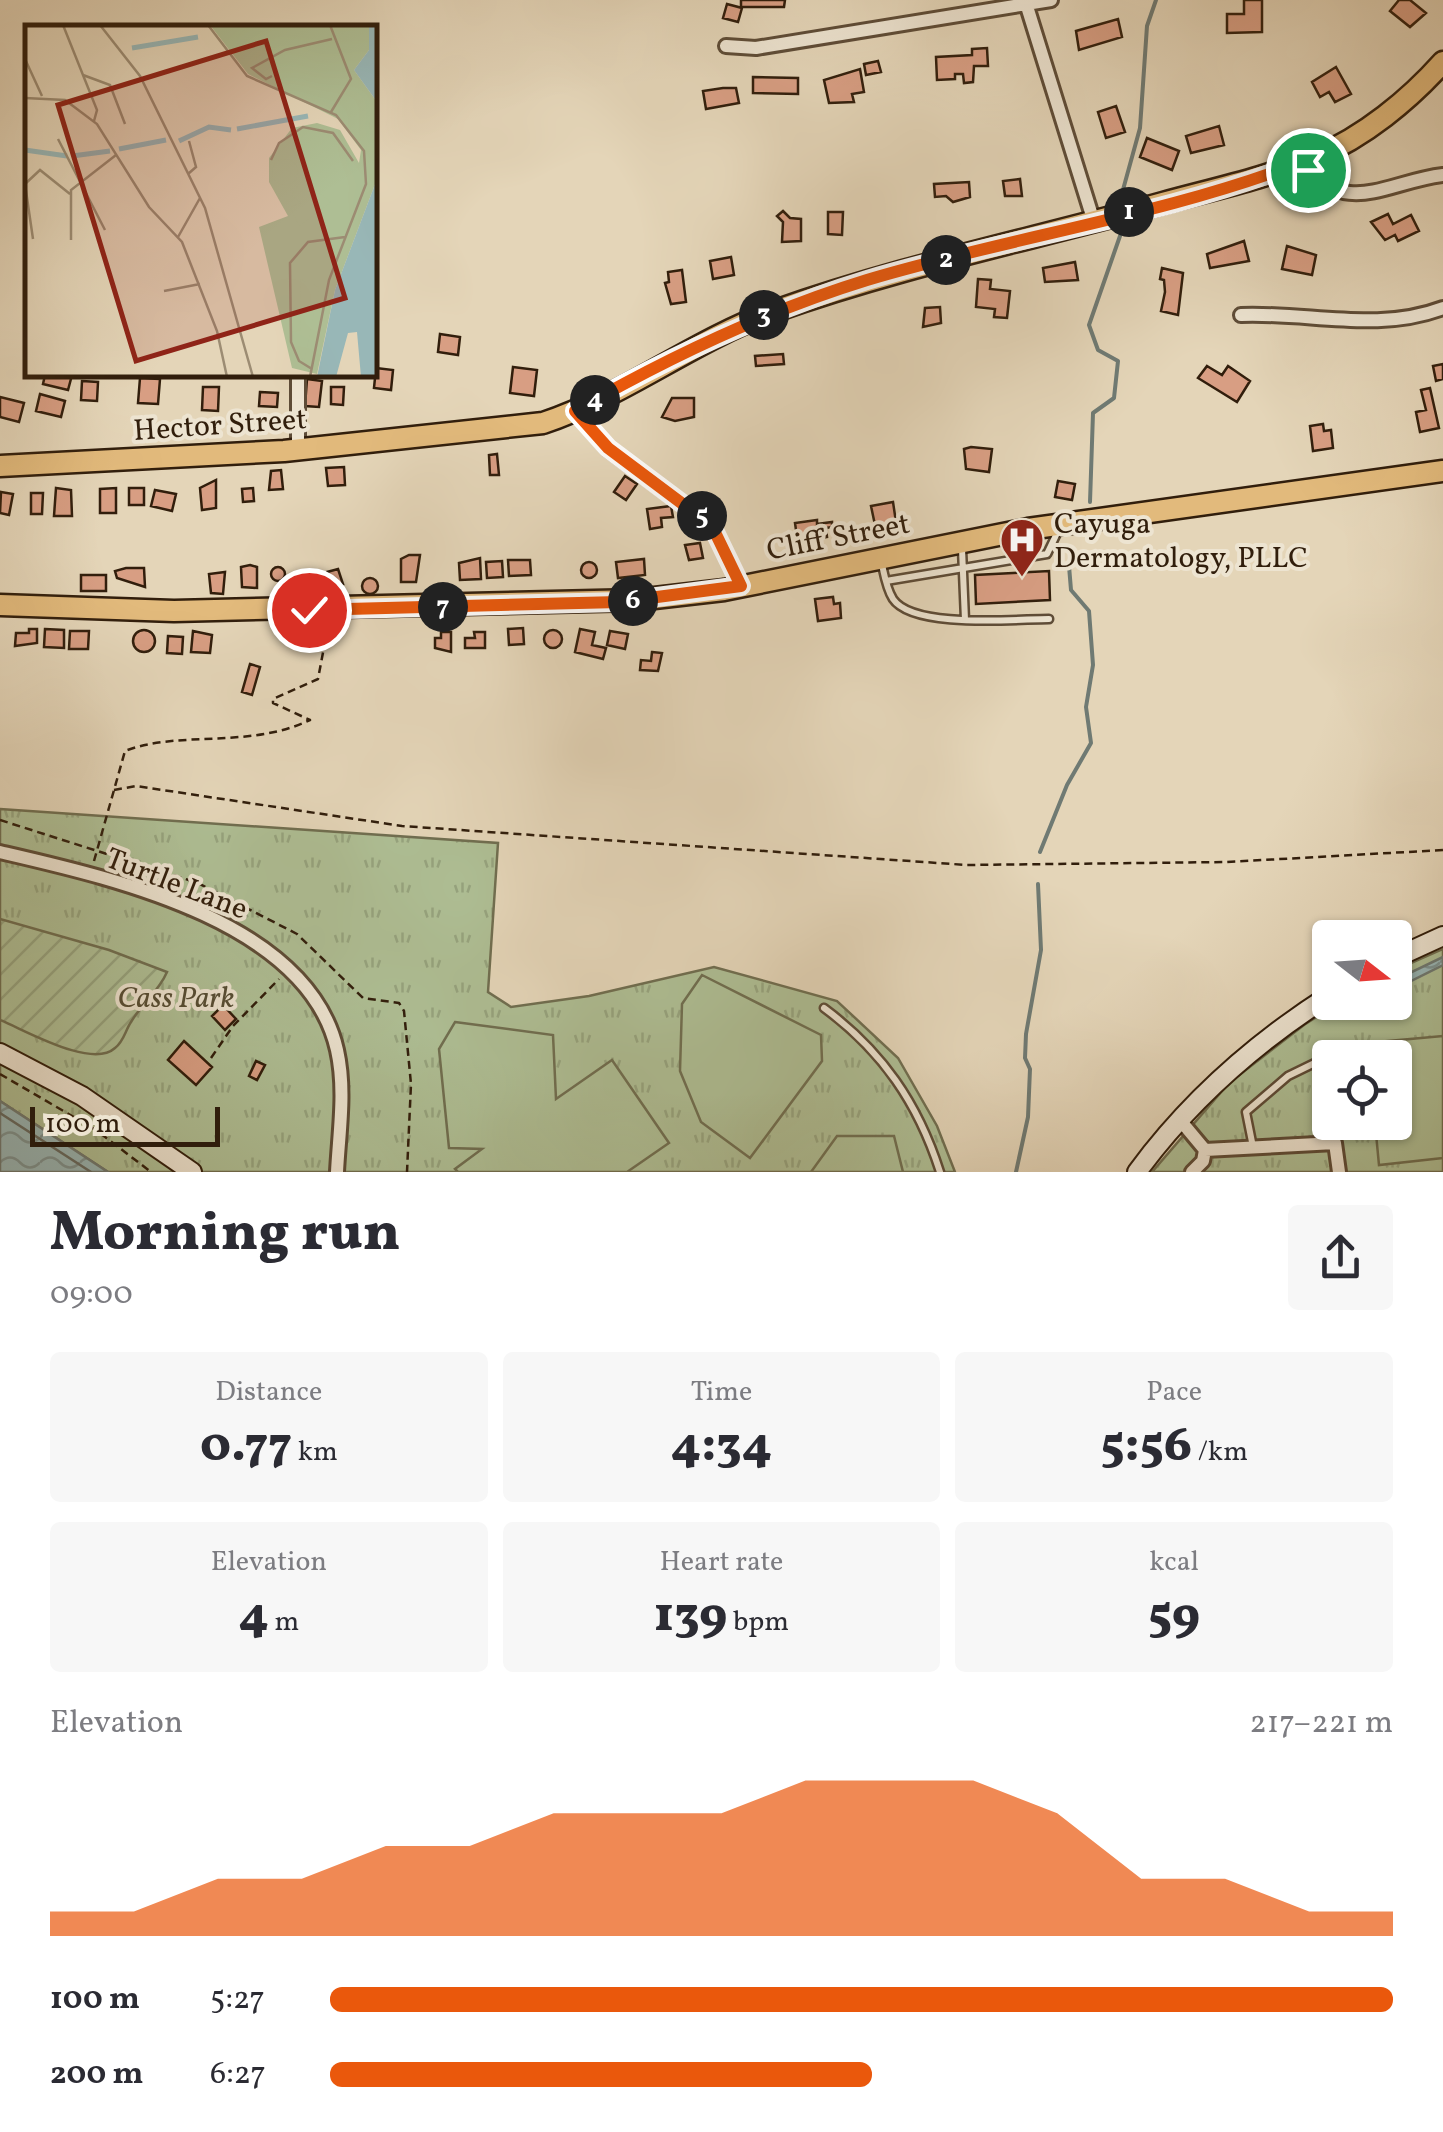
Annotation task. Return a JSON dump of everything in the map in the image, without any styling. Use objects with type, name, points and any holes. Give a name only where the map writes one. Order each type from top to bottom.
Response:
[{"type":"main road","name":"Hector Street","points":[[0,466],[298,449],[499,430],[543,422],[575,411],[691,346],[771,312],[868,280],[1094,222],[1302,162],[1382,118],[1443,62]]},
{"type":"main road","name":"Cliff Street","points":[[0,605],[174,611],[619,602],[741,586],[1062,524],[1443,471]]},
{"type":"main road","points":[[1412,950],[1443,936]]},
{"type":"main road","points":[[1137,1172],[1180,1120],[1244,1057],[1312,1008]]},
{"type":"main road","points":[[0,1053],[99,1106],[192,1172]]},
{"type":"street","points":[[726,46],[756,48],[1051,0]]},
{"type":"street","points":[[1026,2],[1094,222]]},
{"type":"street","points":[[1302,162],[1327,188],[1346,195],[1443,174]]},
{"type":"street","points":[[1241,315],[1372,322],[1413,318],[1443,308]]},
{"type":"street","points":[[298,378],[298,449]]},
{"type":"street","points":[[575,411],[599,441],[712,526],[741,586]]},
{"type":"street","name":"Turtle Lane","points":[[0,852],[89,875],[220,922],[263,944],[290,967],[324,1013],[337,1049],[342,1101],[337,1172]]},
{"type":"street","points":[[1180,1120],[1205,1150]]},
{"type":"street","points":[[1205,1150],[1334,1143],[1338,1172]]},
{"type":"street","points":[[1192,1172],[1203,1161],[1205,1150]]},
{"type":"lane","points":[[886,582],[1046,554],[1062,524]]},
{"type":"lane","points":[[962,542],[965,620]]},
{"type":"lane","points":[[880,559],[894,601],[908,610],[965,620],[1049,619]]},
{"type":"lane","points":[[824,1008],[863,1037],[897,1078],[928,1136],[940,1172]]},
{"type":"lane","points":[[1253,1149],[1246,1112],[1288,1076],[1312,1064]]},
{"type":"path","points":[[98,851],[125,751],[148,742],[239,738],[310,720],[273,703],[274,699],[318,679],[329,619]]},
{"type":"path","points":[[114,790],[136,786],[402,826],[967,865],[1228,862],[1443,850]]},
{"type":"path","points":[[212,1058],[233,1026],[290,967]]},
{"type":"path","points":[[0,1074],[96,1130],[152,1172]]},
{"type":"green space","name":"Cass Park","points":[[0,809],[498,843],[488,992],[511,1007],[589,996],[714,967],[837,1001],[898,1058],[937,1126],[955,1172],[108,1172],[0,1101]]},
{"type":"green space","points":[[0,919],[109,950],[167,972],[115,1048],[91,1054],[59,1046],[0,1020]]},
{"type":"green space","points":[[1443,949],[1443,1172],[1152,1172],[1229,1083],[1312,1020],[1412,1020],[1412,963]]},
{"type":"green space","points":[[702,975],[821,1035],[822,1061],[750,1158],[701,1122],[680,1071],[682,1004]]},
{"type":"green space","points":[[455,1022],[553,1035],[556,1099],[612,1060],[669,1143],[627,1172],[458,1172],[455,1169],[482,1149],[449,1148],[439,1049]]},
{"type":"green space","points":[[1443,1036],[1443,1158],[1379,1165],[1377,1140],[1412,1140],[1412,1040],[1400,1040]]},
{"type":"green space","points":[[837,1136],[894,1136],[903,1172],[811,1172]]},
{"type":"water","points":[[1443,957],[1443,965],[1412,980],[1412,972]]},
{"type":"water","points":[[0,1101],[108,1172],[0,1172]]},
{"type":"building","points":[[741,0],[785,0],[784,7],[741,7]]},
{"type":"building","points":[[1244,0],[1262,0],[1262,32],[1227,33],[1227,14],[1244,14]]},
{"type":"building","points":[[1399,0],[1410,0],[1426,13],[1410,27],[1390,11]]},
{"type":"building","points":[[727,4],[742,8],[738,22],[723,18]]},
{"type":"building","points":[[1118,19],[1122,37],[1079,50],[1076,31]]},
{"type":"building","points":[[987,48],[988,66],[974,66],[973,82],[964,83],[963,74],[955,74],[955,79],[937,80],[936,57],[972,55],[972,49]]},
{"type":"building","points":[[878,61],[881,72],[866,75],[864,64]]},
{"type":"building","points":[[1336,67],[1351,94],[1335,102],[1329,92],[1320,97],[1312,82]]},
{"type":"building","points":[[860,69],[864,92],[852,94],[854,102],[829,103],[824,80]]},
{"type":"building","points":[[753,77],[798,78],[798,94],[753,93]]},
{"type":"building","points":[[736,88],[739,103],[706,109],[703,91]]},
{"type":"building","points":[[1116,106],[1125,132],[1106,138],[1098,112]]},
{"type":"building","points":[[1219,126],[1224,145],[1191,153],[1186,136]]},
{"type":"building","points":[[1147,138],[1179,151],[1172,170],[1140,157]]},
{"type":"building","points":[[1020,179],[1022,196],[1005,196],[1003,181]]},
{"type":"building","points":[[969,182],[970,197],[953,202],[946,196],[935,197],[934,184]]},
{"type":"building","points":[[783,211],[790,218],[801,219],[801,241],[782,242],[783,222],[777,216]]},
{"type":"building","points":[[828,212],[843,212],[842,235],[828,234]]},
{"type":"building","points":[[1388,214],[1393,224],[1411,215],[1419,231],[1398,241],[1395,235],[1385,240],[1371,222]]},
{"type":"building","points":[[1244,241],[1249,261],[1210,268],[1207,254]]},
{"type":"building","points":[[1287,246],[1316,255],[1312,275],[1282,269]]},
{"type":"building","points":[[731,257],[734,275],[713,279],[710,261]]},
{"type":"building","points":[[1075,262],[1078,280],[1045,282],[1043,268]]},
{"type":"building","points":[[1162,268],[1183,273],[1178,315],[1161,311],[1165,292],[1164,280],[1160,279]]},
{"type":"building","points":[[682,270],[686,302],[671,304],[665,283],[669,282],[668,272]]},
{"type":"building","points":[[978,279],[991,280],[990,289],[1010,291],[1007,318],[994,317],[995,309],[976,307]]},
{"type":"building","points":[[940,307],[941,323],[923,327],[925,308]]},
{"type":"building","points":[[440,334],[460,337],[458,355],[438,352]]},
{"type":"building","points":[[783,354],[784,364],[756,366],[755,356]]},
{"type":"building","points":[[1443,364],[1443,379],[1436,381],[1433,366]]},
{"type":"building","points":[[1207,366],[1222,375],[1228,366],[1250,381],[1237,402],[1198,378]]},
{"type":"building","points":[[513,367],[537,370],[534,396],[510,393]]},
{"type":"building","points":[[378,368],[393,370],[391,390],[374,388]]},
{"type":"building","points":[[44,378],[71,378],[68,390],[43,384]]},
{"type":"building","points":[[140,378],[160,379],[158,404],[138,403]]},
{"type":"building","points":[[307,379],[322,381],[319,407],[305,406]]},
{"type":"building","points":[[82,381],[98,382],[97,401],[81,400]]},
{"type":"building","points":[[203,387],[219,387],[218,411],[202,410]]},
{"type":"building","points":[[331,387],[344,387],[343,405],[331,404]]},
{"type":"building","points":[[1430,388],[1439,428],[1420,432],[1416,412],[1426,410],[1421,390]]},
{"type":"building","points":[[260,392],[278,393],[277,407],[259,406]]},
{"type":"building","points":[[40,394],[65,401],[61,417],[36,411]]},
{"type":"building","points":[[0,397],[24,403],[19,422],[0,417]]},
{"type":"building","points":[[672,398],[694,398],[694,417],[675,421],[662,417]]},
{"type":"building","points":[[1323,424],[1324,431],[1331,430],[1333,448],[1313,451],[1310,426]]},
{"type":"building","points":[[964,449],[992,449],[989,472],[966,469]]},
{"type":"building","points":[[497,454],[499,475],[490,475],[489,455]]},
{"type":"building","points":[[344,467],[345,485],[328,486],[326,468]]},
{"type":"building","points":[[281,470],[283,489],[269,490],[271,471]]},
{"type":"building","points":[[625,476],[637,484],[626,500],[614,492]]},
{"type":"building","points":[[216,480],[216,508],[202,510],[200,488]]},
{"type":"building","points":[[1058,481],[1075,484],[1072,500],[1055,497]]},
{"type":"building","points":[[56,488],[71,490],[72,516],[54,516]]},
{"type":"building","points":[[116,488],[116,513],[100,513],[100,489]]},
{"type":"building","points":[[129,488],[144,488],[144,505],[129,505]]},
{"type":"building","points":[[253,488],[254,501],[243,502],[242,489]]},
{"type":"building","points":[[155,490],[176,494],[172,511],[151,506]]},
{"type":"building","points":[[1,492],[13,494],[9,515],[0,513]]},
{"type":"building","points":[[31,493],[43,493],[42,514],[31,514]]},
{"type":"building","points":[[893,502],[896,522],[875,525],[871,506]]},
{"type":"building","points":[[671,506],[673,517],[661,518],[662,527],[650,529],[647,509]]},
{"type":"building","points":[[817,520],[817,524],[832,522],[832,527],[826,528],[827,537],[809,540],[811,550],[799,551],[795,523]]},
{"type":"building","points":[[700,543],[703,558],[689,560],[685,545]]},
{"type":"building","points":[[420,555],[416,582],[401,582],[401,559]]},
{"type":"building","points":[[480,558],[481,579],[460,580],[459,563]]},
{"type":"building","points":[[644,559],[645,575],[618,578],[616,562]]},
{"type":"building","points":[[508,560],[530,560],[531,575],[509,576]]},
{"type":"building","points":[[502,561],[503,577],[487,578],[486,562]]},
{"type":"building","points":[[589,562],[597,570],[589,578],[581,570]]},
{"type":"building","points":[[241,567],[257,567],[257,588],[242,587]]},
{"type":"building","points":[[278,567],[285,574],[278,581],[271,574]]},
{"type":"building","points":[[144,568],[145,587],[117,578],[115,571]]},
{"type":"building","points":[[338,569],[343,584],[328,585],[327,572]]},
{"type":"building","points":[[1049,571],[1050,600],[976,604],[975,575]]},
{"type":"building","points":[[225,572],[223,594],[211,593],[209,574]]},
{"type":"building","points":[[81,575],[106,575],[106,591],[81,591]]},
{"type":"building","points":[[370,578],[378,586],[370,594],[362,586]]},
{"type":"building","points":[[833,597],[834,604],[840,603],[841,618],[818,621],[815,599]]},
{"type":"building","points":[[523,628],[524,644],[509,645],[508,629]]},
{"type":"building","points":[[29,629],[37,629],[37,643],[15,646],[16,633],[29,633]]},
{"type":"building","points":[[45,629],[64,630],[64,648],[44,647]]},
{"type":"building","points":[[580,629],[595,632],[592,645],[606,648],[603,659],[575,652]]},
{"type":"building","points":[[144,630],[152,633],[152,649],[144,652],[136,649],[133,641],[136,633]]},
{"type":"building","points":[[553,630],[562,639],[553,648],[544,639]]},
{"type":"building","points":[[70,631],[89,631],[88,649],[69,649]]},
{"type":"building","points":[[193,631],[212,635],[210,653],[191,652]]},
{"type":"building","points":[[610,631],[628,634],[625,649],[607,645]]},
{"type":"building","points":[[441,632],[451,632],[451,652],[435,648],[435,638],[441,638]]},
{"type":"building","points":[[474,632],[485,632],[485,648],[465,648],[465,638],[475,638]]},
{"type":"building","points":[[168,636],[183,637],[182,654],[167,653]]},
{"type":"building","points":[[652,652],[662,653],[658,671],[640,670],[641,660],[651,661]]},
{"type":"building","points":[[250,664],[260,667],[252,695],[242,692]]},
{"type":"building","points":[[223,1005],[236,1019],[225,1030],[212,1016]]},
{"type":"building","points":[[184,1041],[212,1067],[196,1085],[168,1060]]},
{"type":"building","points":[[256,1061],[265,1065],[257,1080],[249,1076]]},
{"type":"waterway","points":[[1121,197],[1140,128],[1147,26],[1156,0]]},
{"type":"waterway","points":[[1090,502],[1093,413],[1114,398],[1118,361],[1098,350],[1089,325],[1120,236]]},
{"type":"waterway","points":[[1040,852],[1067,785],[1091,743],[1086,707],[1093,665],[1089,611],[1071,590],[1069,566]]},
{"type":"waterway","points":[[1016,1172],[1028,1117],[1030,1069],[1025,1058],[1026,1034],[1041,950],[1038,884]]},
{"type":"place","name":"Cayuga Dermatology, PLLC","points":[[1022,578]]},
{"type":"route","points":[[309,610],[619,602],[741,586],[712,526],[699,512],[590,434],[575,411],[691,346],[771,312],[868,280],[1094,222],[1302,162],[1308,170]]}]
